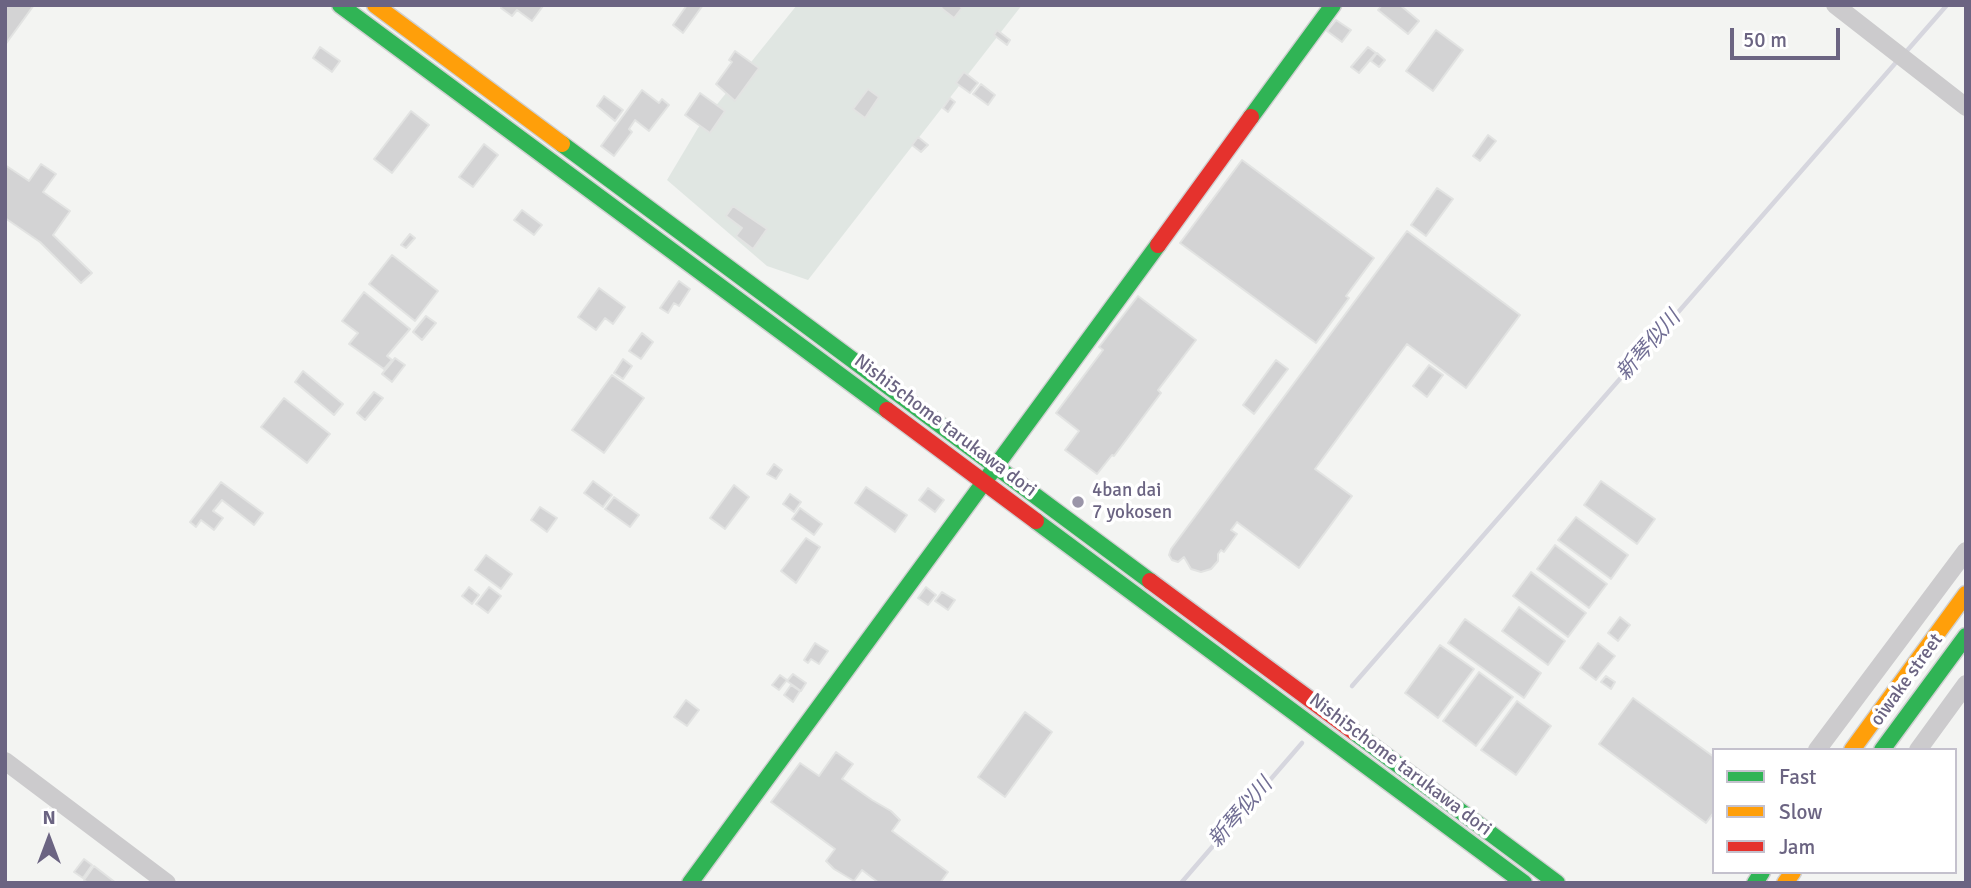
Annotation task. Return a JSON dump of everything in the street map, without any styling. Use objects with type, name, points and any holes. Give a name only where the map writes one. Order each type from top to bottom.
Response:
[{"type":"main road","name":"Nishi5chome tarukawa dori","points":[[340,5],[1524,883]]},
{"type":"main road","name":"Nishi5chome tarukawa dori","points":[[375,5],[1557,883]]},
{"type":"main road","points":[[690,883],[1333,5]]},
{"type":"main road","points":[[1853,748],[1966,594]]},
{"type":"main road","name":"oiwake street","points":[[1883,748],[1966,636]]},
{"type":"street","points":[[1835,5],[1966,107]]},
{"type":"street","points":[[1818,748],[1966,551]]},
{"type":"street","points":[[1919,748],[1966,684]]},
{"type":"street","points":[[5,761],[167,883]]},
{"type":"shaded area","points":[[797,5],[1022,5],[808,280],[767,266],[667,180],[698,128]]},
{"type":"building","points":[[5,5],[34,5],[5,45]]},
{"type":"building","points":[[502,5],[543,6],[532,21],[517,10],[512,16],[501,8]]},
{"type":"building","points":[[687,5],[703,5],[683,33],[673,25]]},
{"type":"building","points":[[943,5],[959,5],[962,8],[954,18],[941,8]]},
{"type":"building","points":[[1382,5],[1400,5],[1419,21],[1408,34],[1378,10]]},
{"type":"building","points":[[1336,20],[1351,30],[1342,42],[1327,31]]},
{"type":"building","points":[[997,30],[1010,40],[1007,45],[994,35]]},
{"type":"building","points":[[1436,30],[1463,50],[1433,91],[1406,71]]},
{"type":"building","points":[[320,47],[340,61],[332,72],[313,58]]},
{"type":"building","points":[[1368,47],[1376,53],[1359,73],[1351,67]]},
{"type":"building","points":[[735,51],[759,68],[735,101],[716,84],[732,62],[729,60]]},
{"type":"building","points":[[1377,53],[1385,60],[1379,67],[1371,61]]},
{"type":"building","points":[[964,72],[978,83],[970,93],[956,83]]},
{"type":"building","points":[[981,84],[995,95],[988,105],[973,94]]},
{"type":"building","points":[[868,89],[879,97],[865,118],[853,109]]},
{"type":"building","points":[[642,90],[659,103],[662,99],[669,105],[649,131],[635,120],[629,129],[632,132],[614,156],[601,146]]},
{"type":"building","points":[[700,93],[725,111],[710,133],[685,115]]},
{"type":"building","points":[[604,96],[623,110],[615,121],[597,106]]},
{"type":"building","points":[[950,98],[955,102],[948,112],[943,108]]},
{"type":"building","points":[[411,111],[429,125],[392,173],[374,159]]},
{"type":"building","points":[[1488,135],[1496,141],[1480,161],[1473,156]]},
{"type":"building","points":[[918,137],[928,145],[921,152],[912,145]]},
{"type":"building","points":[[484,144],[498,155],[473,187],[459,177]]},
{"type":"building","points":[[1242,160],[1374,258],[1316,343],[1180,243]]},
{"type":"building","points":[[41,164],[56,174],[43,192],[70,211],[53,235],[92,273],[81,283],[40,242],[5,218],[5,165],[29,181]]},
{"type":"building","points":[[1437,188],[1453,199],[1426,236],[1411,225]]},
{"type":"building","points":[[733,206],[767,229],[753,249],[736,236],[742,228],[726,216]]},
{"type":"building","points":[[522,210],[542,225],[534,235],[514,220]]},
{"type":"building","points":[[1407,231],[1520,315],[1466,388],[1407,344],[1315,469],[1352,496],[1299,568],[1237,522],[1231,530],[1237,534],[1224,552],[1221,550],[1218,554],[1218,561],[1211,569],[1201,572],[1191,569],[1184,557],[1178,562],[1172,560],[1169,555],[1171,549]]},
{"type":"building","points":[[410,234],[415,238],[406,248],[401,245]]},
{"type":"building","points":[[392,255],[438,291],[415,321],[369,284]]},
{"type":"building","points":[[679,281],[690,289],[679,306],[674,303],[668,313],[660,308]]},
{"type":"building","points":[[599,288],[625,307],[613,324],[605,318],[596,330],[578,317]]},
{"type":"building","points":[[364,292],[410,329],[387,356],[392,360],[384,369],[349,344],[358,333],[342,321]]},
{"type":"building","points":[[1138,296],[1196,340],[1158,390],[1161,393],[1114,456],[1112,455],[1097,474],[1065,450],[1079,431],[1056,413],[1103,350],[1099,347]]},
{"type":"building","points":[[426,316],[436,323],[422,340],[413,332]]},
{"type":"building","points":[[642,333],[653,342],[641,359],[629,351]]},
{"type":"building","points":[[395,358],[405,365],[392,382],[382,374]]},
{"type":"building","points":[[623,359],[632,366],[623,379],[614,373]]},
{"type":"building","points":[[1276,360],[1288,369],[1254,414],[1243,405]]},
{"type":"building","points":[[1429,365],[1443,375],[1427,397],[1413,386]]},
{"type":"building","points":[[303,371],[343,404],[334,415],[295,382]]},
{"type":"building","points":[[612,375],[644,398],[604,453],[572,430]]},
{"type":"building","points":[[374,392],[383,398],[365,420],[357,413]]},
{"type":"building","points":[[284,398],[330,434],[307,463],[261,427]]},
{"type":"building","points":[[774,464],[782,470],[776,479],[767,474]]},
{"type":"building","points":[[593,481],[612,495],[603,507],[584,493]]},
{"type":"building","points":[[1601,481],[1655,519],[1637,544],[1584,505]]},
{"type":"building","points":[[221,482],[263,513],[254,525],[222,500],[213,511],[223,518],[214,530],[201,520],[196,527],[190,522]]},
{"type":"building","points":[[734,485],[749,497],[725,529],[710,518]]},
{"type":"building","points":[[866,487],[907,515],[895,532],[855,503]]},
{"type":"building","points":[[928,488],[944,500],[935,512],[919,500]]},
{"type":"building","points":[[790,494],[801,502],[794,512],[783,504]]},
{"type":"building","points":[[614,497],[639,515],[630,527],[605,509]]},
{"type":"building","points":[[540,507],[557,518],[547,532],[531,520]]},
{"type":"building","points":[[800,508],[822,524],[814,535],[792,519]]},
{"type":"building","points":[[1576,517],[1628,555],[1611,579],[1558,540]]},
{"type":"building","points":[[806,538],[820,547],[796,583],[781,571]]},
{"type":"building","points":[[1555,545],[1607,584],[1589,608],[1537,569]]},
{"type":"building","points":[[486,555],[512,574],[501,589],[475,570]]},
{"type":"building","points":[[1531,572],[1586,613],[1568,637],[1513,596]]},
{"type":"building","points":[[469,587],[479,595],[472,604],[462,596]]},
{"type":"building","points":[[489,587],[501,596],[488,613],[476,604]]},
{"type":"building","points":[[926,587],[936,595],[928,605],[918,598]]},
{"type":"building","points":[[942,592],[955,600],[948,610],[935,601]]},
{"type":"building","points":[[1519,607],[1565,641],[1548,665],[1502,631]]},
{"type":"building","points":[[1620,617],[1630,625],[1618,641],[1608,633]]},
{"type":"building","points":[[1465,619],[1541,673],[1524,698],[1448,643]]},
{"type":"building","points":[[815,643],[828,651],[819,664],[811,659],[808,663],[804,660]]},
{"type":"building","points":[[1598,643],[1615,656],[1596,680],[1580,668]]},
{"type":"building","points":[[1440,645],[1474,669],[1438,718],[1405,693]]},
{"type":"building","points":[[1479,672],[1513,697],[1476,746],[1443,721]]},
{"type":"building","points":[[793,674],[806,683],[801,691],[787,681]]},
{"type":"building","points":[[780,675],[787,680],[779,690],[772,685]]},
{"type":"building","points":[[1606,676],[1615,682],[1611,689],[1601,682]]},
{"type":"building","points":[[791,685],[800,691],[793,702],[784,695]]},
{"type":"building","points":[[1633,698],[1712,756],[1712,815],[1706,823],[1599,744]]},
{"type":"building","points":[[686,700],[699,710],[687,726],[674,717]]},
{"type":"building","points":[[1517,701],[1551,726],[1516,775],[1481,750]]},
{"type":"building","points":[[1025,712],[1052,732],[1005,797],[978,777]]},
{"type":"building","points":[[836,752],[853,764],[842,779],[891,811],[900,820],[892,831],[948,872],[940,883],[879,883],[862,870],[854,881],[826,861],[835,849],[771,802],[800,763],[819,776]]},
{"type":"building","points":[[84,859],[92,865],[83,878],[74,872]]},
{"type":"building","points":[[94,866],[116,883],[88,883],[84,880]]},
{"type":"waterway","name":"新琴似川","points":[[1905,53],[1947,5]]},
{"type":"waterway","name":"新琴似川","points":[[1352,686],[1899,59]]},
{"type":"waterway","name":"新琴似川","points":[[1181,883],[1302,743]]},
{"type":"traffic: fast","points":[[340,5],[887,410]]},
{"type":"traffic: fast","points":[[1251,117],[1333,5]]},
{"type":"traffic: fast","points":[[562,144],[1150,581]]},
{"type":"traffic: fast","points":[[690,883],[1158,245]]},
{"type":"traffic: fast","points":[[1036,521],[1524,883]]},
{"type":"traffic: fast","points":[[1883,748],[1966,636]]},
{"type":"traffic: fast","points":[[1354,732],[1557,883]]},
{"type":"traffic: fast","points":[[1755,883],[1761,874]]},
{"type":"traffic: slow","points":[[375,5],[562,144]]},
{"type":"traffic: slow","points":[[1853,748],[1966,594]]},
{"type":"traffic: slow","points":[[1785,883],[1792,874]]},
{"type":"traffic: jam","points":[[1158,245],[1251,117]]},
{"type":"traffic: jam","points":[[887,410],[1036,521]]},
{"type":"traffic: jam","points":[[1150,581],[1354,732]]},
{"type":"place","name":"4ban dai 7 yokosen","points":[[1078,502]]}]
